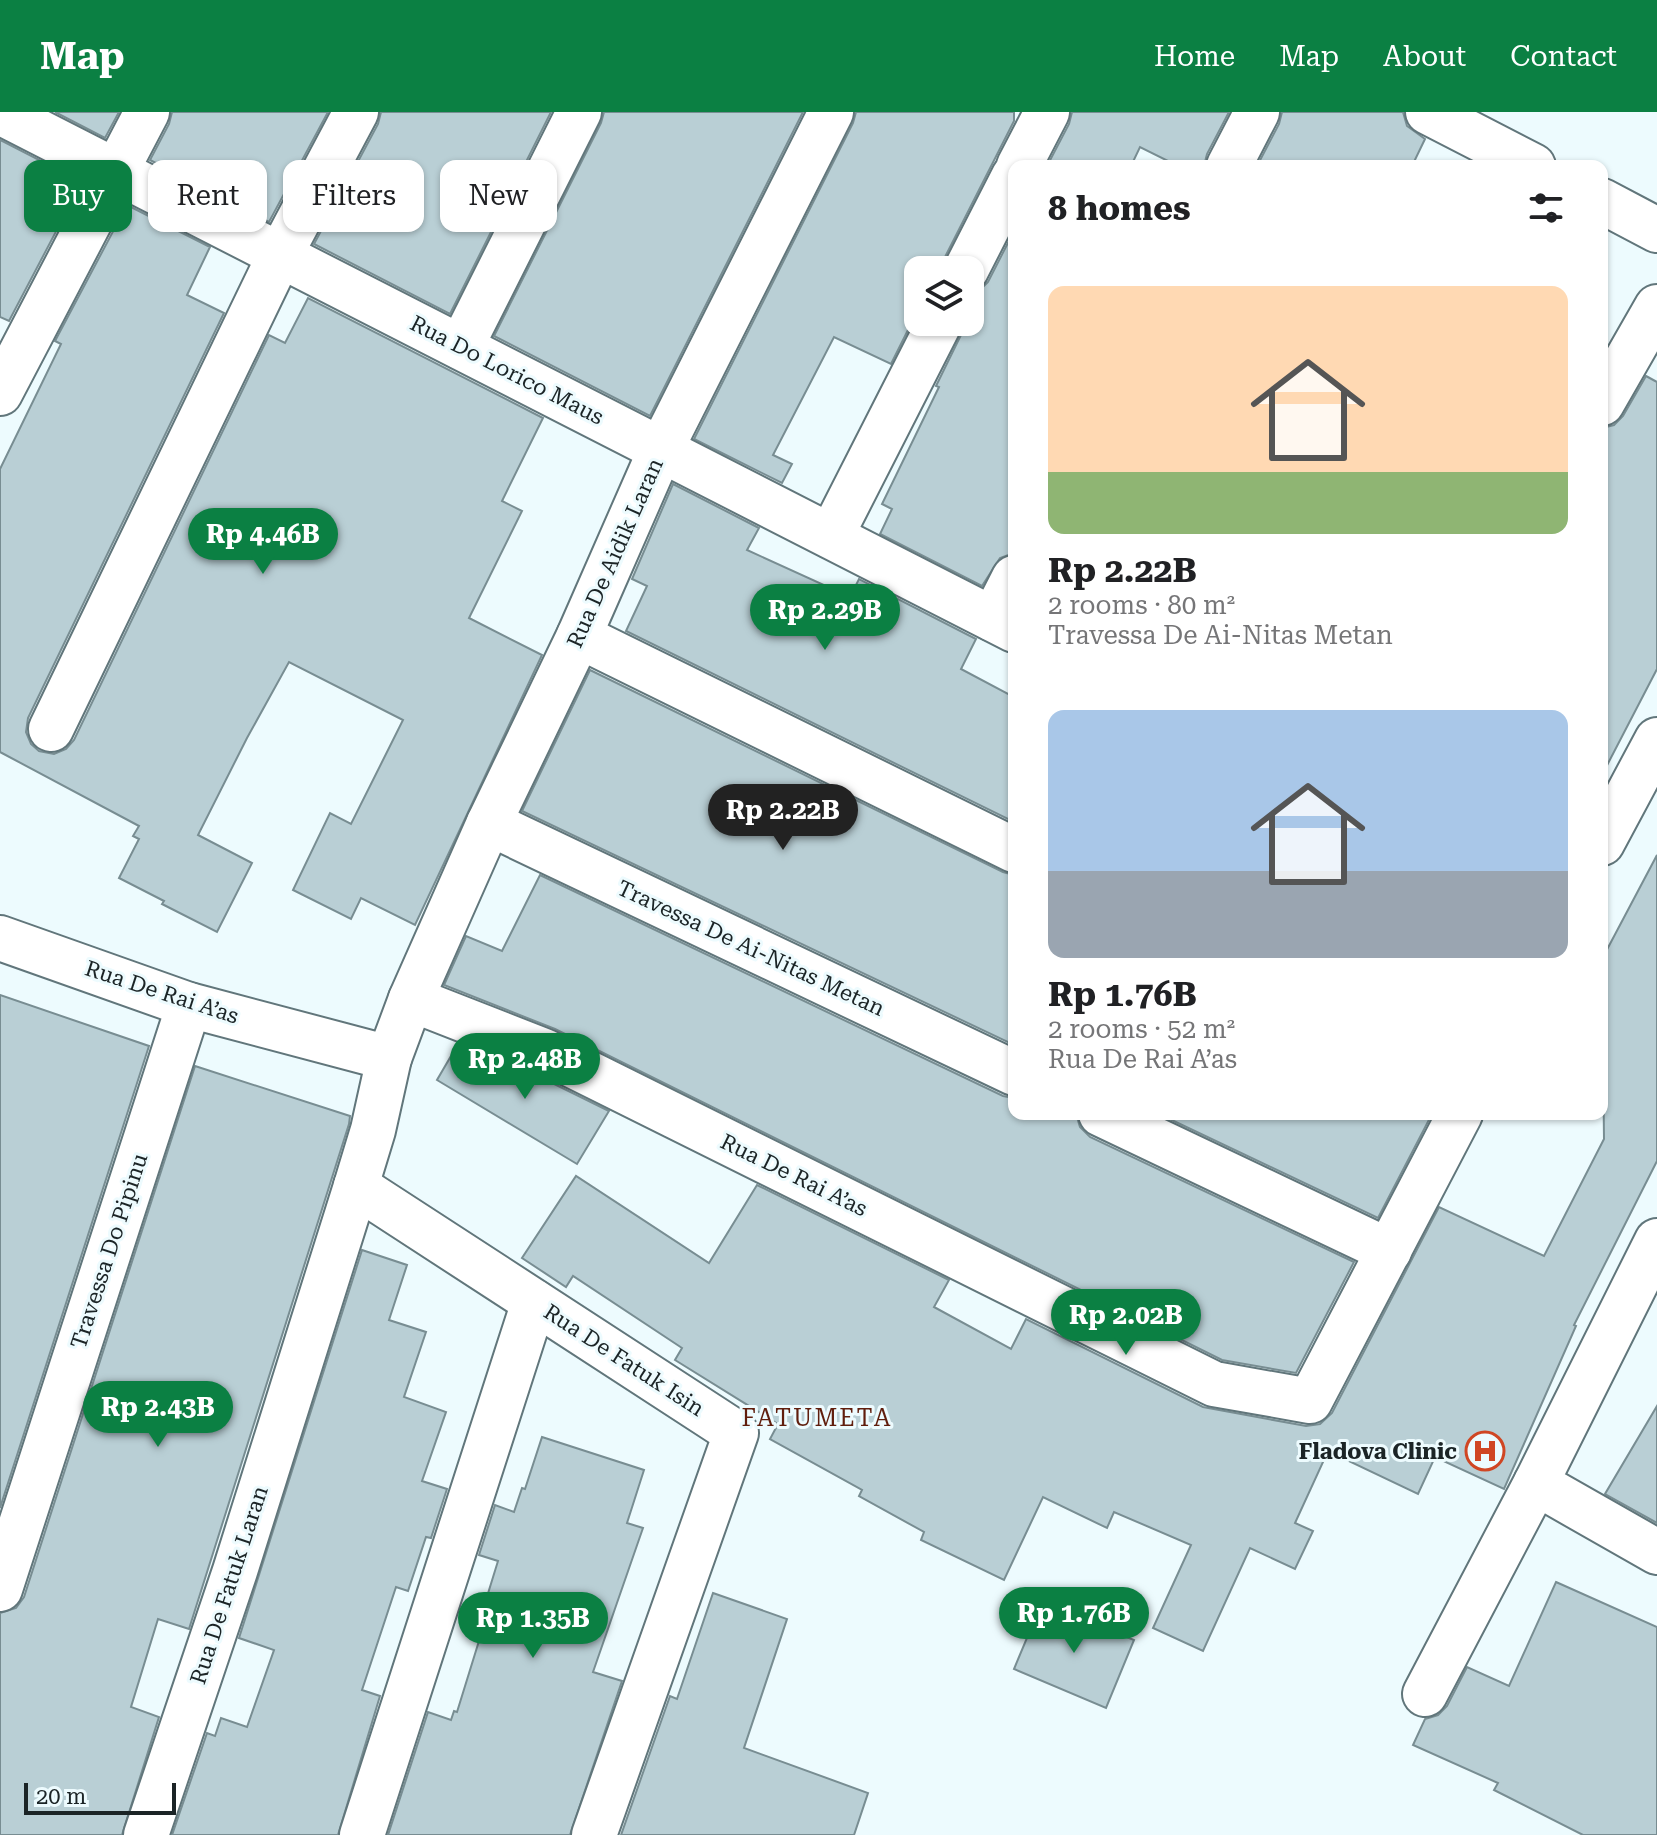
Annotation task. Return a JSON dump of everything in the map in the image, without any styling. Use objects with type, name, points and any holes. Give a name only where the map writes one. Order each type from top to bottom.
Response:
[{"type":"street","name":"Rua Do Lorico Maus","points":[[0,112],[94,160]]},
{"type":"street","points":[[122,160],[147,112]]},
{"type":"street","points":[[51,729],[280,255],[356,112]]},
{"type":"street","points":[[461,347],[579,112]]},
{"type":"street","name":"Rua De Aidik Laran","points":[[411,999],[489,823],[579,636],[661,449],[831,112]]},
{"type":"street","points":[[1022,160],[1047,112]]},
{"type":"street","points":[[1232,160],[1257,112]]},
{"type":"street","points":[[1428,112],[1521,160]]},
{"type":"street","name":"Rua Do Lorico Maus","points":[[132,179],[1003,624]]},
{"type":"street","points":[[973,256],[1008,188]]},
{"type":"street","points":[[1608,204],[1657,230]]},
{"type":"street","points":[[0,393],[12,339],[78,232]]},
{"type":"street","points":[[1608,393],[1657,307]]},
{"type":"street","points":[[831,536],[933,336]]},
{"type":"street","points":[[1003,624],[1008,603]]},
{"type":"street","points":[[579,636],[1008,847]]},
{"type":"street","points":[[1608,832],[1657,740]]},
{"type":"street","name":"Travessa De Ai-Nitas Metan","points":[[489,823],[1008,1070]]},
{"type":"street","name":"Rua De Rai A’as","points":[[0,938],[189,1005],[389,1058]]},
{"type":"street","points":[[389,1058],[411,999]]},
{"type":"street","name":"Rua De Rai A’as","points":[[411,999],[544,1051],[1214,1384],[1310,1401],[1457,1120]]},
{"type":"street","name":"Travessa Do Pipinu","points":[[0,1589],[189,1005]]},
{"type":"street","name":"Rua De Fatuk Laran","points":[[146,1835],[235,1571],[356,1186],[373,1130],[389,1058]]},
{"type":"street","points":[[1114,1120],[1389,1251]]},
{"type":"street","name":"Rua De Fatuk Isin","points":[[356,1186],[736,1433],[594,1835]]},
{"type":"street","points":[[1425,1694],[1536,1483],[1643,1303],[1657,1241]]},
{"type":"street","points":[[362,1835],[534,1302]]},
{"type":"street","points":[[1536,1483],[1657,1552]]},
{"type":"building","points":[[55,112],[119,112],[105,138]]},
{"type":"building","points":[[172,112],[328,112],[302,160],[283,160],[283,196],[269,222],[267,160],[150,160]]},
{"type":"building","points":[[381,112],[551,112],[527,160],[440,160],[440,232],[491,232],[450,314],[314,244],[320,232],[424,232],[424,160],[359,160]]},
{"type":"building","points":[[604,112],[803,112],[650,416],[494,336],[546,232],[557,232],[557,211]]},
{"type":"building","points":[[856,112],[1014,112],[1014,121],[946,256],[904,256],[905,336],[891,364],[834,337],[773,455],[792,464],[782,483],[694,439]]},
{"type":"building","points":[[1072,112],[1229,112],[1206,160],[1166,160],[1140,147],[1134,160],[1050,160]]},
{"type":"building","points":[[1282,112],[1403,112],[1407,126],[1425,139],[1415,160],[1260,160]]},
{"type":"building","points":[[0,140],[39,160],[24,160],[24,232],[56,232],[9,321],[0,317]]},
{"type":"building","points":[[132,208],[148,216],[148,232],[180,232],[210,247],[187,295],[224,313],[28,718],[26,732],[31,744],[39,751],[54,754],[66,749],[74,740],[269,335],[285,343],[308,298],[543,418],[502,501],[522,511],[469,618],[542,655],[415,925],[361,898],[351,919],[293,890],[330,813],[351,824],[403,720],[289,662],[198,835],[252,863],[217,932],[119,878],[139,839],[133,836],[139,826],[0,752],[0,469],[61,344],[55,341],[113,232],[132,232]]},
{"type":"building","points":[[1008,243],[1008,555],[1000,558],[982,586],[880,534],[892,509],[882,504],[961,336],[984,336],[984,286]]},
{"type":"building","points":[[1646,376],[1657,382],[1657,669],[1608,763],[1608,426],[1623,416]]},
{"type":"building","points":[[673,484],[759,528],[747,550],[850,597],[859,579],[976,639],[961,669],[1008,694],[1008,819],[626,631],[647,586],[632,579]]},
{"type":"building","points":[[590,670],[1008,873],[1008,1042],[522,811]]},
{"type":"building","points":[[1657,855],[1657,1161],[1574,1325],[1504,1489],[1435,1457],[1418,1494],[1328,1451],[1295,1523],[1313,1531],[1295,1569],[1250,1548],[1203,1651],[1153,1628],[1191,1545],[1114,1512],[1107,1528],[1043,1497],[1004,1580],[921,1540],[924,1532],[859,1496],[862,1490],[770,1439],[778,1424],[675,1360],[682,1348],[573,1276],[566,1287],[522,1258],[576,1176],[709,1263],[757,1185],[949,1280],[934,1307],[1011,1349],[1026,1319],[1203,1407],[1306,1426],[1320,1424],[1332,1413],[1439,1207],[1544,1256],[1604,1139],[1604,1120],[1608,1120],[1608,948]]},
{"type":"building","points":[[540,875],[1008,1097],[1008,1120],[1078,1120],[1090,1137],[1354,1262],[1296,1373],[1222,1360],[555,1029],[444,985],[466,936],[502,951]]},
{"type":"building","points":[[0,995],[149,1046],[0,1508]]},
{"type":"building","points":[[458,1044],[534,1074],[609,1111],[577,1164],[437,1080]]},
{"type":"building","points":[[195,1066],[350,1116],[349,1124],[189,1629],[158,1619],[131,1707],[159,1717],[122,1835],[0,1835],[0,1613],[16,1608],[24,1597]]},
{"type":"building","points":[[1172,1120],[1429,1120],[1378,1218]]},
{"type":"building","points":[[362,1250],[407,1265],[389,1320],[426,1332],[404,1397],[446,1412],[422,1481],[447,1489],[431,1538],[426,1537],[408,1591],[396,1587],[362,1690],[380,1696],[338,1835],[172,1835],[207,1733],[215,1736],[221,1718],[247,1727],[274,1650],[239,1638]]},
{"type":"building","points":[[1657,1406],[1657,1523],[1605,1494]]},
{"type":"building","points":[[542,1437],[644,1470],[627,1523],[643,1528],[593,1672],[622,1681],[570,1835],[388,1835],[428,1712],[451,1720],[454,1711],[457,1712],[487,1615],[482,1613],[498,1561],[479,1555],[495,1505],[514,1512]]},
{"type":"building","points":[[1556,1582],[1657,1627],[1657,1835],[1583,1835],[1494,1790],[1498,1783],[1413,1745],[1425,1719],[1438,1715],[1447,1706],[1467,1667],[1509,1686]]},
{"type":"building","points":[[713,1593],[787,1619],[744,1748],[868,1793],[854,1835],[621,1835],[670,1696],[677,1699]]},
{"type":"building","points":[[1042,1602],[1134,1640],[1106,1708],[1014,1669]]},
{"type":"place","name":"Fladova Clinic","points":[[1485,1451]]},
{"type":"district","name":"FATUMETA","points":[[817,1418]]}]
